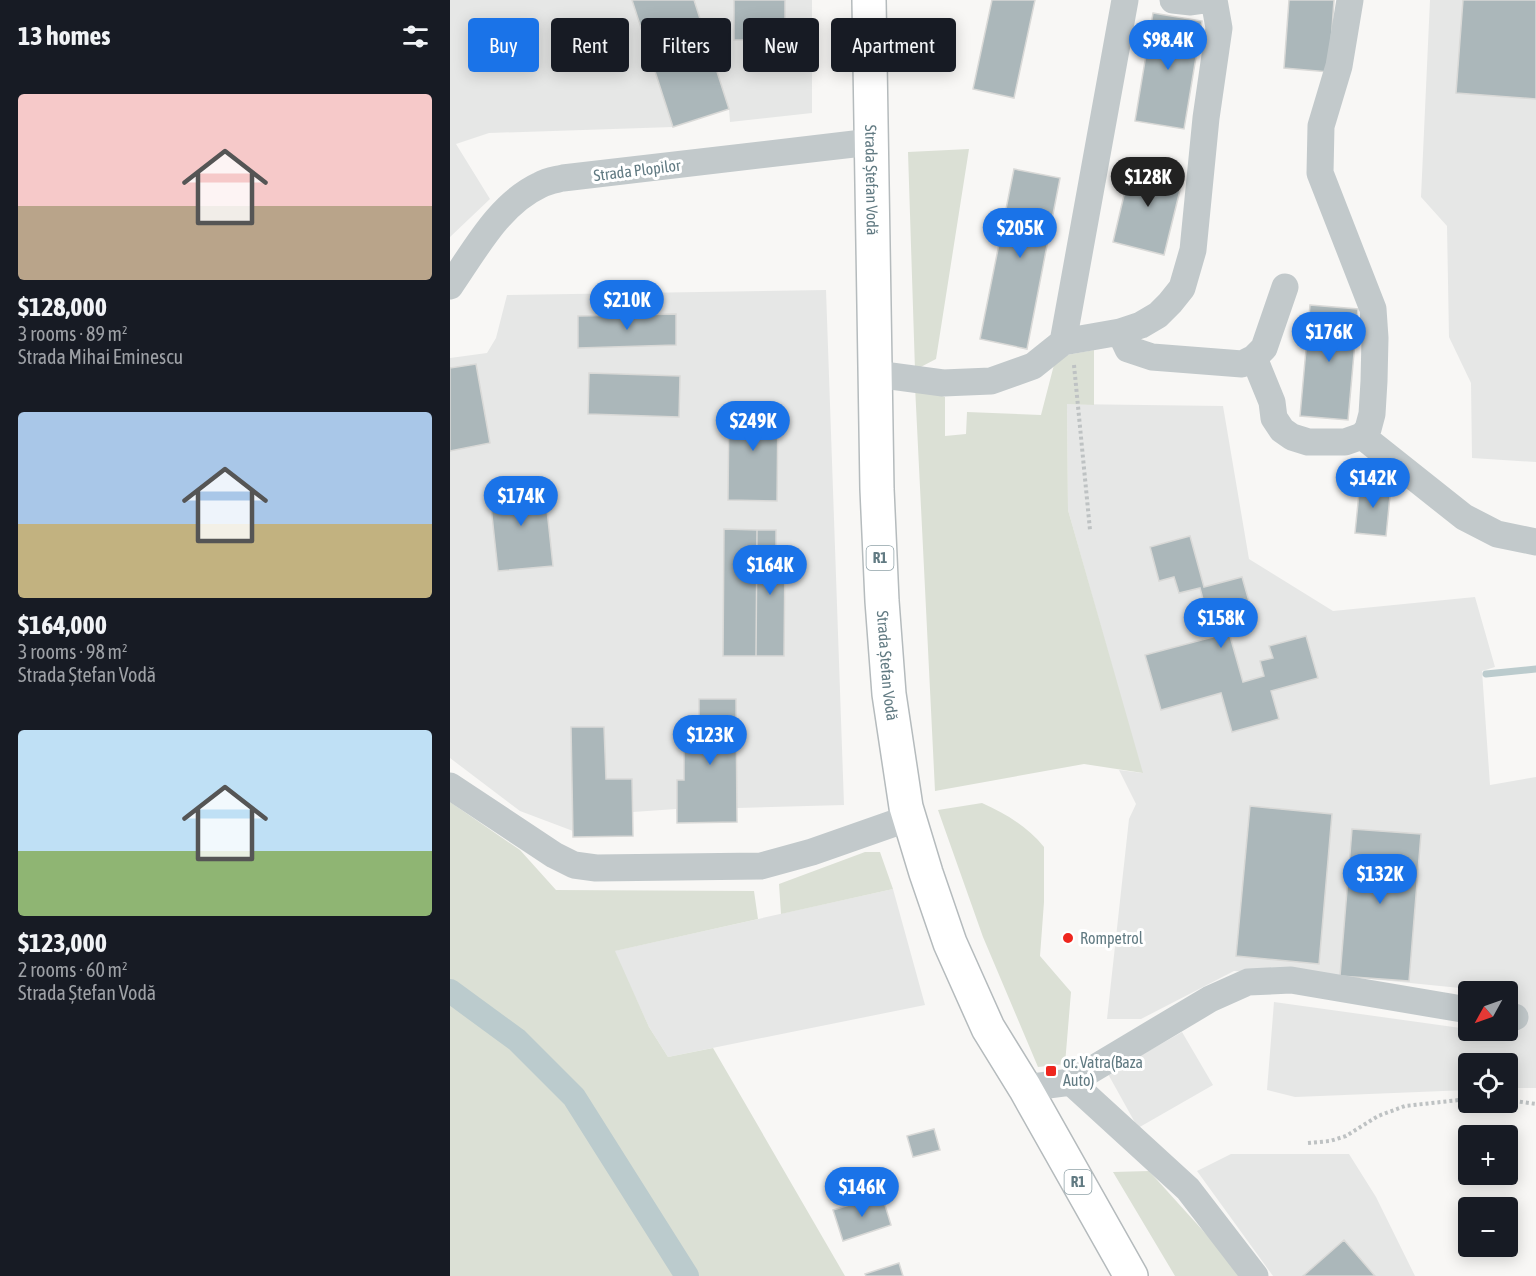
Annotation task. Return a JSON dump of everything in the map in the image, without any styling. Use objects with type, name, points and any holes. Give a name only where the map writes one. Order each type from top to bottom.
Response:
[{"type":"highway","name":"Strada Ștefan Vodă","points":[[869,0],[877,489],[888,682],[900,775],[909,818],[950,943],[988,1028],[1025,1088],[1131,1276]]},
{"type":"street","points":[[1067,341],[1125,0]]},
{"type":"street","points":[[1173,0],[1191,2],[1205,0]]},
{"type":"street","points":[[876,374],[943,383],[991,381],[1033,366],[1067,341],[1120,332],[1141,325],[1158,315],[1170,303],[1182,288],[1193,250],[1206,118],[1219,28],[1214,0]]},
{"type":"street","points":[[1254,358],[1272,402],[1274,418],[1282,430],[1292,437],[1308,442],[1346,442],[1362,436],[1368,429],[1372,414],[1375,338],[1373,309],[1320,173],[1321,126],[1339,66],[1350,0]]},
{"type":"street","name":"Strada Plopilor","points":[[450,286],[504,210],[541,184],[563,178],[871,142]]},
{"type":"street","points":[[1120,332],[1128,349],[1152,357],[1242,364],[1254,358],[1264,348],[1285,287]]},
{"type":"street","points":[[1362,436],[1464,517],[1497,534],[1536,542]]},
{"type":"street","points":[[450,786],[554,855],[574,865],[596,868],[761,866],[812,852],[909,818]]},
{"type":"street","points":[[1025,1088],[1071,1082],[1210,999],[1248,982],[1292,980],[1458,1008]]},
{"type":"street","points":[[1071,1082],[1188,1189],[1256,1276]]},
{"type":"path","points":[[1067,341],[1090,530]]},
{"type":"path","points":[[1308,1143],[1330,1141],[1346,1136],[1378,1116],[1405,1106],[1458,1100]]},
{"type":"path","points":[[1518,1101],[1536,1104]]},
{"type":"shaded area","points":[[450,0],[812,0],[812,18],[743,18],[743,72],[812,72],[812,113],[730,122],[729,109],[673,127],[489,133],[456,144],[490,199],[450,237]]},
{"type":"shaded area","points":[[1430,0],[1536,0],[1536,462],[1472,458],[1471,383],[1449,337],[1447,226],[1421,197]]},
{"type":"shaded area","points":[[969,149],[936,359],[915,370],[908,152]]},
{"type":"shaded area","points":[[826,290],[844,805],[737,808],[737,822],[677,823],[676,809],[633,812],[633,836],[573,837],[573,831],[520,811],[450,758],[450,358],[487,353],[496,338],[507,295]]},
{"type":"shaded area","points":[[1094,350],[1094,405],[1067,404],[1068,510],[1143,773],[1084,764],[935,791],[915,386],[945,397],[945,436],[966,434],[967,412],[1041,415],[1056,357]]},
{"type":"shaded area","points":[[1067,404],[1223,406],[1249,559],[1333,611],[1475,597],[1495,667],[1482,671],[1490,785],[1536,777],[1536,1088],[1518,1088],[1518,1053],[1458,1053],[1458,1090],[1295,1097],[1267,1090],[1274,1002],[1458,1028],[1458,1041],[1518,1041],[1518,981],[1458,981],[1458,988],[1340,976],[1234,971],[1141,1019],[1107,1019],[1129,819],[1136,804],[1119,770],[1142,773],[1068,510]]},
{"type":"shaded area","points":[[450,802],[520,850],[556,890],[754,891],[758,919],[615,951],[649,1027],[668,1057],[713,1048],[845,1276],[450,1276]]},
{"type":"shaded area","points":[[982,803],[1016,821],[1044,847],[1044,902],[1040,956],[1071,992],[1065,1064],[1038,1067],[983,937],[938,810]]},
{"type":"shaded area","points":[[865,852],[880,852],[893,889],[781,914],[779,884]]},
{"type":"shaded area","points":[[893,889],[925,1005],[668,1057],[649,1027],[614,951]]},
{"type":"shaded area","points":[[1182,1032],[1213,1085],[1138,1128],[1108,1074]]},
{"type":"shaded area","points":[[1231,1154],[1349,1154],[1376,1197],[1415,1276],[1273,1276],[1197,1171]]},
{"type":"shaded area","points":[[1149,1171],[1243,1276],[1175,1276],[1113,1172]]},
{"type":"building","points":[[632,0],[694,0],[700,18],[641,18],[641,28]]},
{"type":"building","points":[[734,0],[785,0],[785,18],[743,18],[743,40],[734,40]]},
{"type":"building","points":[[992,0],[1035,0],[1014,98],[973,89]]},
{"type":"building","points":[[1289,0],[1334,0],[1329,72],[1284,68]]},
{"type":"building","points":[[1463,0],[1536,0],[1536,99],[1456,93]]},
{"type":"building","points":[[1153,13],[1202,21],[1184,129],[1135,121]]},
{"type":"building","points":[[655,72],[717,72],[729,109],[673,127]]},
{"type":"building","points":[[1132,161],[1184,174],[1164,255],[1113,242]]},
{"type":"building","points":[[1014,169],[1060,178],[1027,349],[980,339]]},
{"type":"building","points":[[1310,305],[1358,309],[1348,420],[1300,416]]},
{"type":"building","points":[[676,314],[676,345],[578,348],[578,316]]},
{"type":"building","points":[[476,364],[490,443],[450,451],[450,368]]},
{"type":"building","points":[[589,373],[680,376],[679,417],[588,414]]},
{"type":"building","points":[[729,402],[778,403],[777,501],[728,500]]},
{"type":"building","points":[[544,482],[553,566],[498,571],[489,488]]},
{"type":"building","points":[[1360,483],[1391,486],[1386,536],[1355,533]]},
{"type":"building","points":[[724,529],[757,530],[756,656],[723,656]]},
{"type":"building","points":[[757,530],[776,530],[776,552],[785,552],[784,656],[756,656]]},
{"type":"building","points":[[1190,536],[1204,587],[1242,577],[1255,622],[1228,629],[1243,682],[1264,676],[1260,661],[1273,658],[1269,646],[1306,636],[1318,678],[1271,691],[1279,719],[1232,732],[1221,693],[1161,710],[1145,655],[1213,637],[1200,588],[1179,593],[1174,577],[1159,581],[1150,547]]},
{"type":"building","points":[[699,699],[736,699],[737,822],[677,823],[677,780],[684,780],[684,729],[699,729]]},
{"type":"building","points":[[571,727],[604,727],[606,779],[632,779],[633,836],[573,837]]},
{"type":"building","points":[[1250,806],[1332,814],[1319,964],[1236,956]]},
{"type":"building","points":[[1352,829],[1421,834],[1409,981],[1340,976]]},
{"type":"building","points":[[934,1129],[940,1150],[913,1157],[907,1136]]},
{"type":"building","points":[[882,1195],[891,1225],[843,1241],[833,1210]]},
{"type":"building","points":[[1344,1240],[1375,1276],[1303,1276]]},
{"type":"building","points":[[899,1263],[903,1276],[866,1276],[865,1274]]},
{"type":"waterway","points":[[1486,674],[1536,669]]},
{"type":"waterway","points":[[450,991],[517,1040],[574,1097],[687,1276]]},
{"type":"place","name":"Rompetrol","points":[[1068,938]]},
{"type":"place","name":"or. Vatra(Baza Auto)","points":[[1051,1071]]}]
